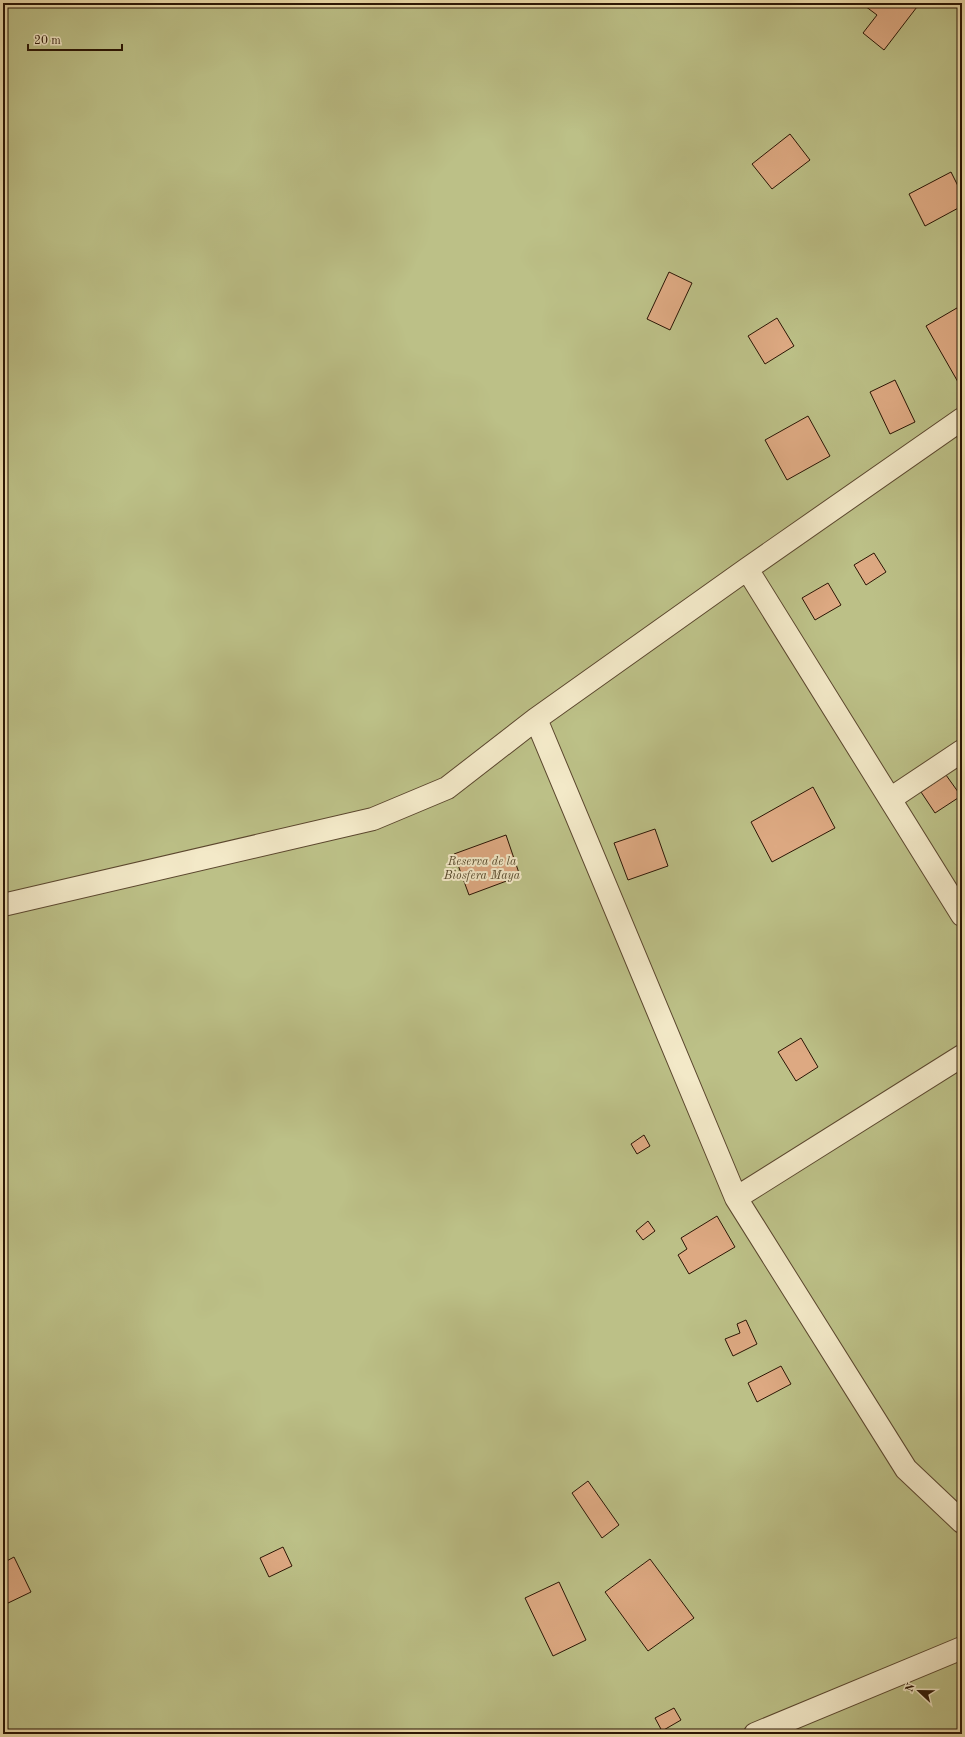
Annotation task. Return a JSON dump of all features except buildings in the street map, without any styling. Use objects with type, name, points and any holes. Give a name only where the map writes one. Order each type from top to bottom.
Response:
[{"type":"street","points":[[3,905],[373,819],[447,788],[536,719],[962,419]]},
{"type":"street","points":[[747,569],[962,915]]},
{"type":"street","points":[[536,719],[736,1198],[906,1469],[962,1522]]},
{"type":"street","points":[[890,799],[962,751]]},
{"type":"street","points":[[736,1198],[962,1056]]},
{"type":"street","points":[[755,1734],[962,1648]]},
{"type":"green space","name":"Reserva de la Biosfera Maya","points":[[3,3],[962,3],[962,1734],[3,1734]]}]
